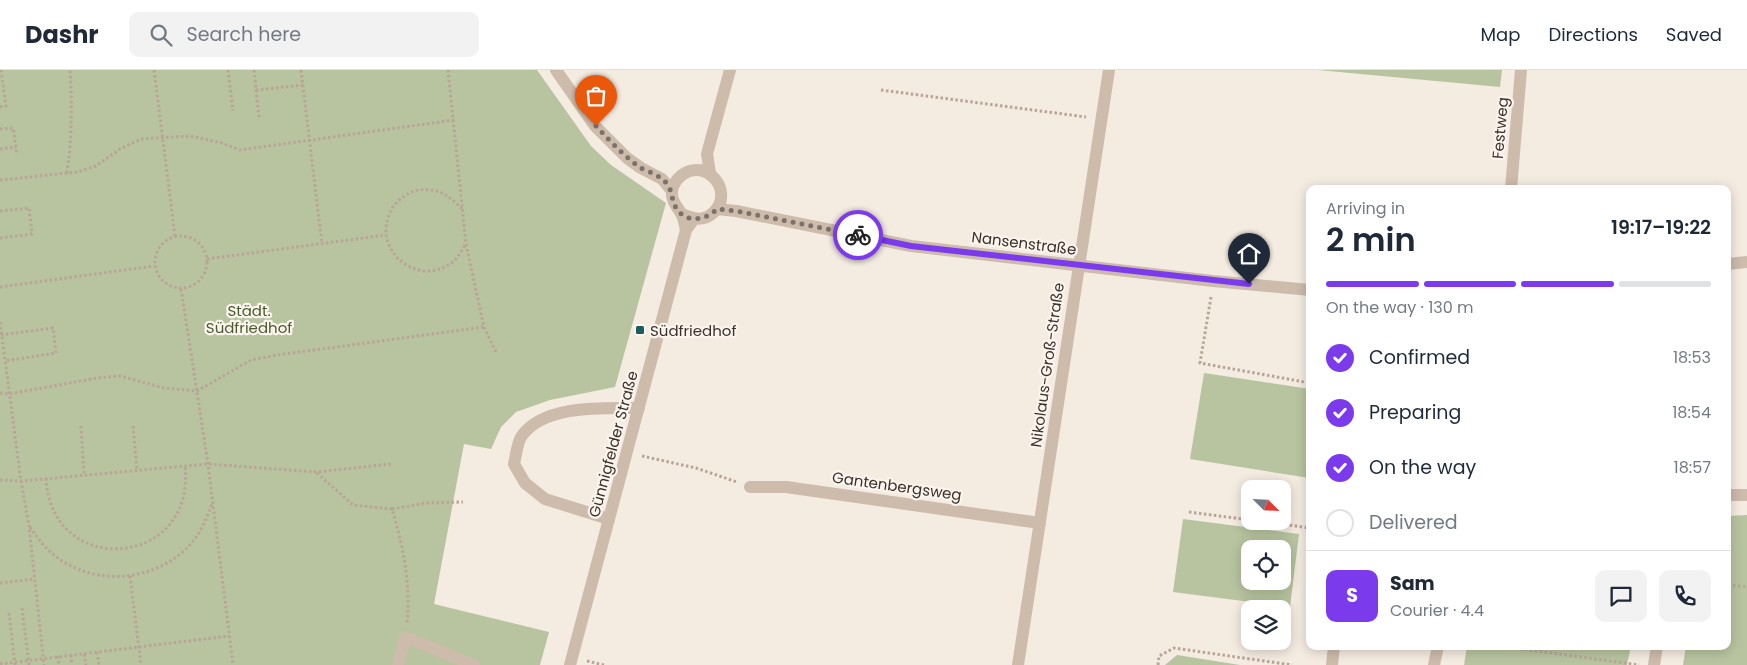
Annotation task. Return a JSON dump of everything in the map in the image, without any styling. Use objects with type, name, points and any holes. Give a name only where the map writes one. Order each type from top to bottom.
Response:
[{"type":"street","points":[[556,70],[596,126],[627,158],[662,179],[678,178]]},
{"type":"street","points":[[710,174],[707,154],[730,70]]},
{"type":"street","name":"Nikolaus-Groß-Straße","points":[[1018,665],[1109,70]]},
{"type":"street","name":"Festweg","points":[[1512,185],[1521,70]]},
{"type":"street","points":[[693,170],[707,154]]},
{"type":"street","points":[[672,191],[678,178],[693,170],[702,170],[710,174],[721,187],[722,196],[717,209],[710,215],[703,219],[694,219],[682,214]]},
{"type":"street","name":"Günnigfelder Straße","points":[[662,179],[672,191],[673,200],[676,208],[682,214],[686,230]]},
{"type":"street","points":[[722,196],[736,211]]},
{"type":"street","name":"Nansenstraße","points":[[717,209],[736,211],[911,246],[1213,281],[1306,290]]},
{"type":"street","name":"Günnigfelder Straße","points":[[570,665],[686,230],[694,219]]},
{"type":"street","points":[[1731,264],[1747,262]]},
{"type":"street","points":[[609,519],[545,499],[525,483],[514,464],[520,438],[534,423],[564,412],[600,408],[639,408]]},
{"type":"street","name":"Gantenbergsweg","points":[[750,487],[786,487],[1040,523]]},
{"type":"street","points":[[1731,495],[1747,495]]},
{"type":"street","points":[[398,665],[405,637],[474,665]]},
{"type":"street","points":[[1332,665],[1334,650]]},
{"type":"street","points":[[1434,665],[1437,650]]},
{"type":"street","points":[[1654,665],[1656,650]]},
{"type":"path","points":[[0,107],[6,106],[1,70]]},
{"type":"path","points":[[66,173],[71,143],[70,70]]},
{"type":"path","points":[[154,70],[175,236]]},
{"type":"path","points":[[228,70],[233,111]]},
{"type":"path","points":[[254,70],[259,118]]},
{"type":"path","points":[[301,70],[322,244]]},
{"type":"path","points":[[448,70],[466,244],[484,327],[497,354]]},
{"type":"path","points":[[256,90],[303,85]]},
{"type":"path","points":[[882,90],[1101,119]]},
{"type":"path","points":[[0,180],[77,172],[96,166],[120,149],[141,139],[190,136],[206,138],[240,150],[454,120]]},
{"type":"path","points":[[0,129],[13,128],[17,154]]},
{"type":"path","points":[[0,149],[16,147]]},
{"type":"path","points":[[462,209],[449,196],[432,189],[413,191],[398,201],[387,217],[386,235],[392,252],[398,259],[405,265],[422,271],[440,269],[456,259],[466,244]]},
{"type":"path","points":[[0,212],[29,208],[32,234],[0,238]]},
{"type":"path","points":[[207,259],[386,235]]},
{"type":"path","points":[[175,236],[186,236],[196,240],[204,249],[207,259],[207,265],[202,278],[191,287],[181,289],[169,286],[158,278],[154,266],[156,252],[163,242],[175,236]]},
{"type":"path","points":[[0,287],[154,266]]},
{"type":"path","points":[[1213,281],[1200,363],[1306,382]]},
{"type":"path","points":[[181,289],[208,464],[233,665]]},
{"type":"path","points":[[0,322],[29,526],[44,665]]},
{"type":"path","points":[[0,393],[9,394],[97,378],[120,376],[164,388],[197,391],[251,360],[484,327]]},
{"type":"path","points":[[1,335],[53,328],[56,353],[5,361]]},
{"type":"path","points":[[81,426],[84,475]]},
{"type":"path","points":[[133,426],[137,470]]},
{"type":"path","points":[[627,452],[696,468],[750,487]]},
{"type":"path","points":[[0,480],[21,480],[208,464],[316,472],[391,464]]},
{"type":"path","points":[[46,478],[50,503],[62,524],[70,533],[104,549],[122,549],[140,546],[151,540],[170,524],[177,514],[186,491],[185,466]]},
{"type":"path","points":[[316,472],[353,505],[392,509],[426,503],[463,502]]},
{"type":"path","points":[[29,526],[40,542],[55,556],[72,566],[90,574],[110,577],[130,576],[149,571],[167,563],[183,551],[196,537],[206,520],[213,501]]},
{"type":"path","points":[[392,509],[402,540],[409,606],[405,637]]},
{"type":"path","points":[[1189,512],[1241,519]]},
{"type":"path","points":[[1291,525],[1306,527]]},
{"type":"path","points":[[130,576],[141,665]]},
{"type":"path","points":[[0,583],[34,579]]},
{"type":"path","points":[[1731,584],[1747,587]]},
{"type":"path","points":[[22,608],[29,665]]},
{"type":"path","points":[[9,613],[15,663]]},
{"type":"path","points":[[0,664],[229,636]]},
{"type":"path","points":[[1158,665],[1159,656],[1174,648],[1292,665]]},
{"type":"path","points":[[1530,650],[1642,665]]},
{"type":"path","points":[[97,652],[99,665]]},
{"type":"path","points":[[84,654],[86,665]]},
{"type":"path","points":[[71,655],[72,665]]},
{"type":"path","points":[[58,656],[59,665]]},
{"type":"green space","name":"Städt. Südfriedhof","points":[[0,70],[537,70],[591,146],[611,165],[666,203],[615,387],[550,400],[516,412],[501,427],[491,449],[464,444],[434,604],[549,632],[540,665],[0,665]]},
{"type":"green space","points":[[1318,70],[1502,70],[1500,87]]},
{"type":"green space","points":[[1204,373],[1306,388],[1306,478],[1190,459]]},
{"type":"green space","points":[[1747,515],[1747,665],[1683,665],[1685,650],[1731,650],[1731,516]]},
{"type":"green space","points":[[1183,519],[1241,526],[1241,530],[1268,530],[1299,534],[1291,600],[1241,601],[1173,592]]},
{"type":"green space","points":[[1466,650],[1630,650],[1627,665],[1464,665]]},
{"type":"green space","points":[[1177,655],[1240,665],[1165,665]]},
{"type":"way so far","points":[[596,126],[627,158],[662,179],[672,191],[676,208],[682,214],[694,219],[703,219],[717,209],[858,235]]},
{"type":"place","name":"Südfriedhof","points":[[640,330]]},
{"type":"route","points":[[858,235],[911,246],[1249,284]]}]
